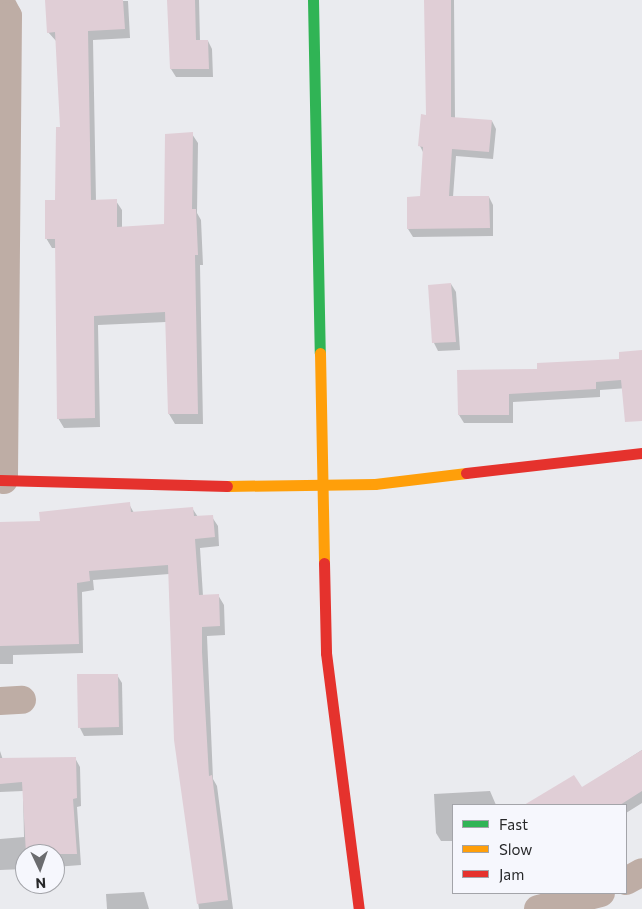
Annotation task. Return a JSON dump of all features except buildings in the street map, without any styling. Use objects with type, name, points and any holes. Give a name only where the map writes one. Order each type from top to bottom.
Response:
[{"type":"street","points":[[313,0],[326,652],[359,909]]},
{"type":"street","points":[[0,1],[8,16],[2,480],[240,486],[375,484],[642,454]]},
{"type":"street","points":[[627,880],[642,872]]},
{"type":"street","points":[[538,909],[597,894]]},
{"type":"traffic: fast","points":[[313,0],[320,353]]},
{"type":"traffic: slow","points":[[320,353],[324,563]]},
{"type":"traffic: slow","points":[[227,486],[375,484],[466,473]]},
{"type":"traffic: jam","points":[[466,473],[642,453]]},
{"type":"traffic: jam","points":[[0,480],[227,486]]},
{"type":"traffic: jam","points":[[324,563],[326,653],[359,909]]}]
